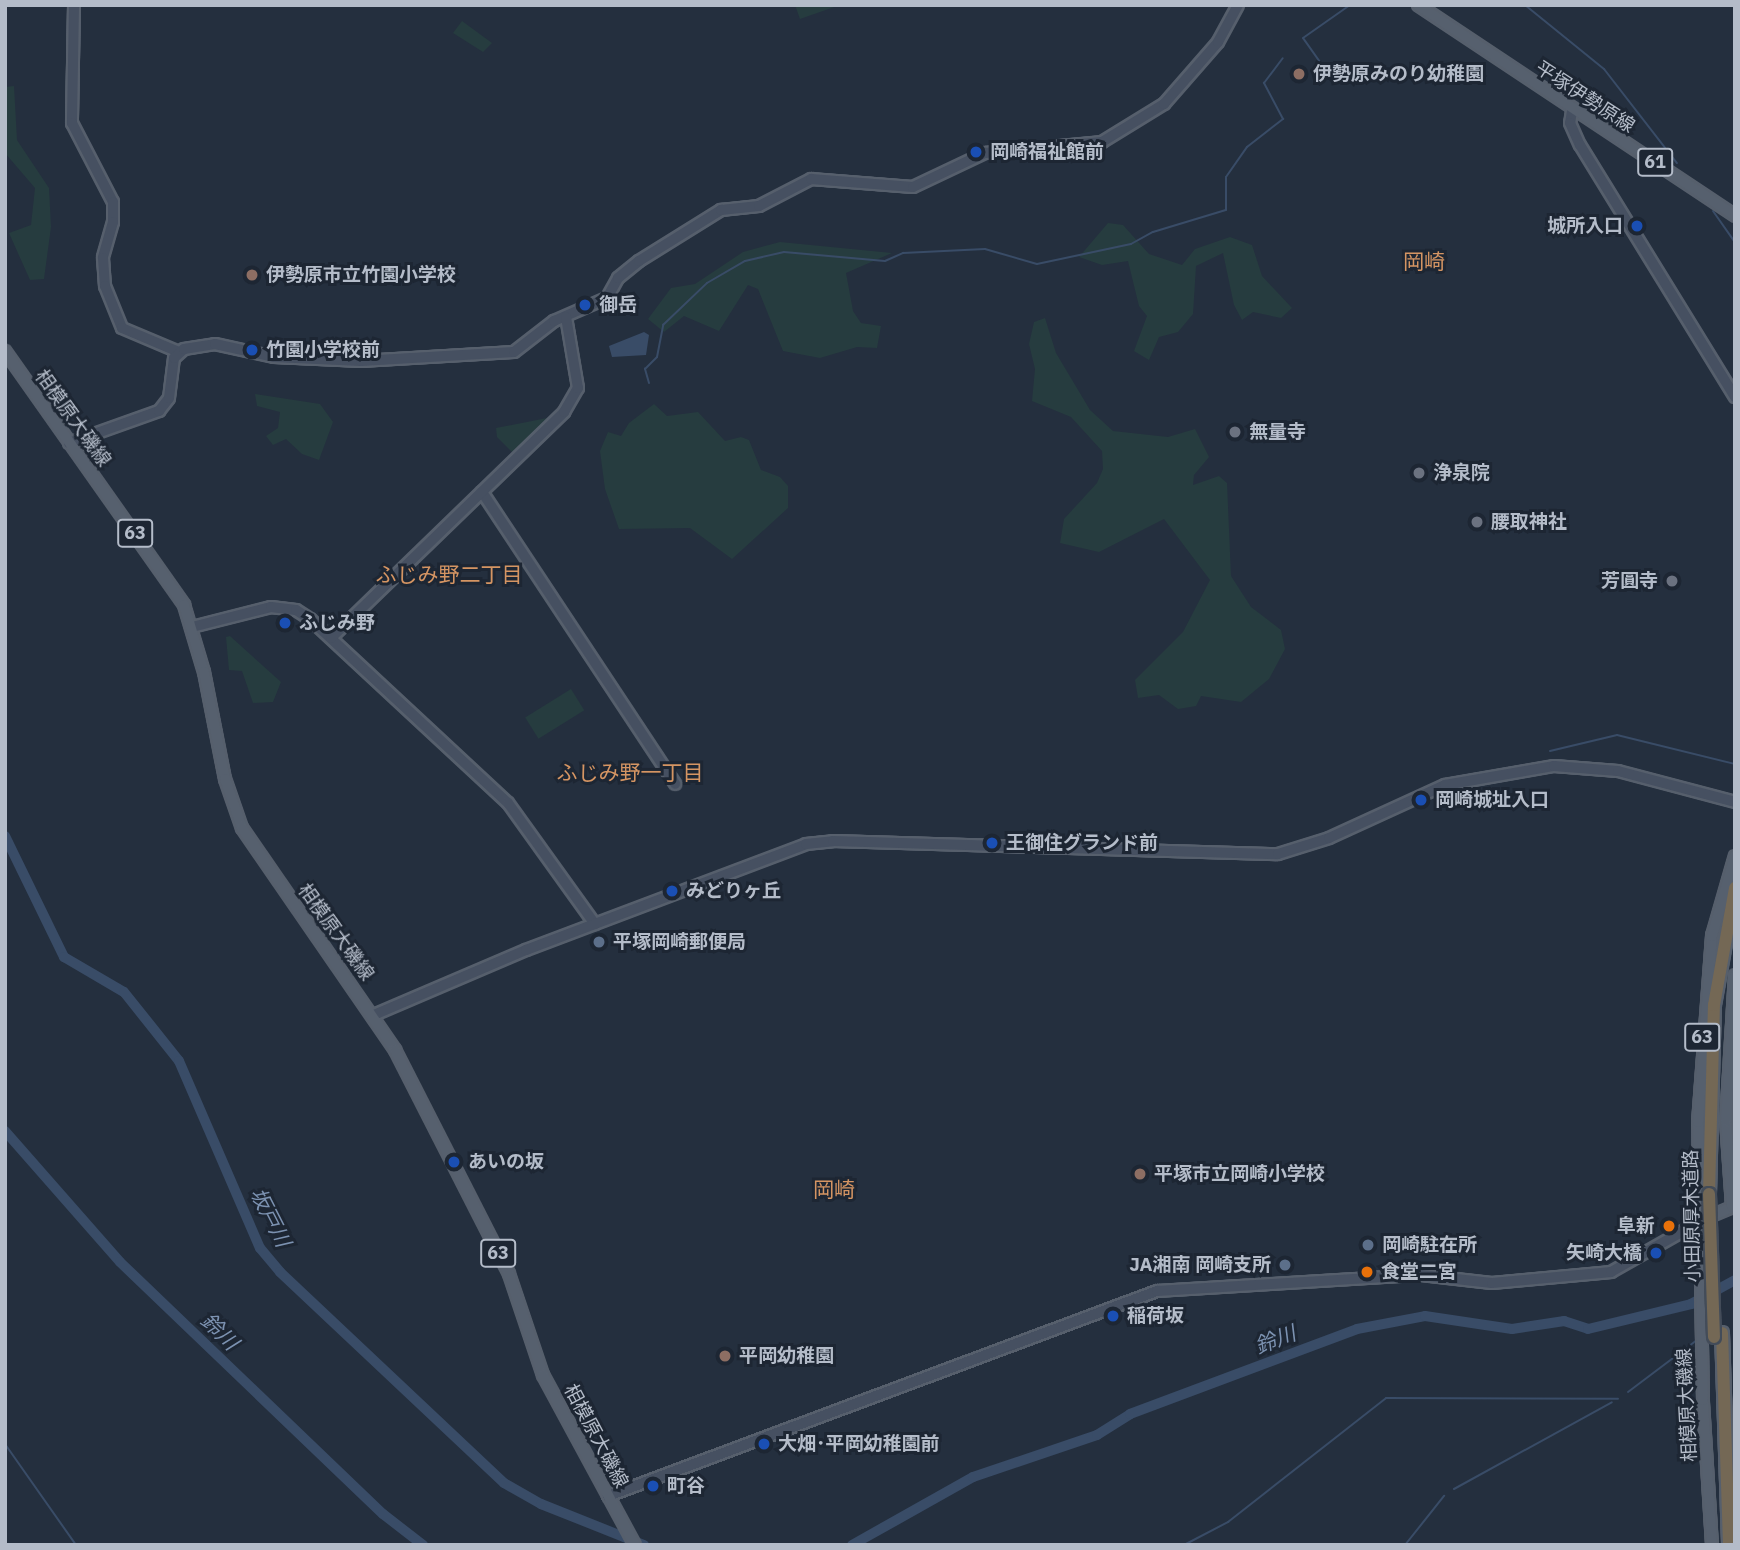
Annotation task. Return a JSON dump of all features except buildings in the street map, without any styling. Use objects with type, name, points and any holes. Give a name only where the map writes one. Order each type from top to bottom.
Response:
[{"type":"highway","name":"小田原厚木道路","points":[[1729,1545],[1713,1193],[1714,1005],[1735,888]]},
{"type":"highway","name":"小田原厚木道路","points":[[1713,1193],[1718,1054],[1735,921]]},
{"type":"highway","name":"小田原厚木道路","points":[[1718,1335],[1721,1545]]},
{"type":"main road","name":"平塚伊勢原線","points":[[1418,5],[1572,111],[1735,216]]},
{"type":"main road","name":"相模原大磯線","points":[[5,351],[174,588],[192,627],[225,779],[242,828],[374,1015],[509,1274],[543,1375],[635,1545]]},
{"type":"main road","name":"63","points":[[1735,856],[1712,936],[1702,1039],[1699,1222],[1733,1206],[1726,1121],[1735,975]]},
{"type":"main road","name":"相模原大磯線","points":[[1699,1222],[1701,1345],[1712,1545]]},
{"type":"street","points":[[74,5],[72,123],[113,202],[103,258],[105,286],[122,328],[178,352],[215,344],[274,357],[361,362],[502,355],[514,352],[554,321],[607,298],[618,278],[639,261],[713,215],[759,206],[811,179],[913,187],[985,153],[1102,142],[1164,104],[1218,42],[1238,5]]},
{"type":"street","points":[[1572,111],[1570,123],[1580,145],[1735,397]]},
{"type":"street","points":[[331,638],[551,425],[577,392],[566,317]]},
{"type":"street","points":[[69,443],[159,411],[169,398],[178,352]]},
{"type":"street","points":[[482,492],[675,784]]},
{"type":"street","points":[[192,627],[262,609],[287,608],[331,638],[508,803],[595,924]]},
{"type":"street","points":[[374,1015],[560,937],[776,853],[833,841],[1278,854],[1329,838],[1445,785],[1554,766],[1618,771],[1735,802]]},
{"type":"street","points":[[608,1496],[1157,1291],[1421,1275],[1492,1283],[1611,1272],[1699,1222]]},
{"type":"green space","points":[[795,5],[840,5],[800,19]]},
{"type":"green space","points":[[462,21],[492,43],[483,52],[453,33]]},
{"type":"green space","points":[[14,86],[17,140],[49,188],[51,227],[44,279],[30,280],[9,233],[31,225],[35,188],[5,153],[5,87]]},
{"type":"green space","points":[[1108,223],[1123,225],[1149,254],[1182,265],[1195,249],[1230,237],[1252,245],[1262,276],[1292,308],[1281,318],[1253,312],[1242,320],[1234,305],[1223,253],[1196,266],[1193,314],[1178,332],[1159,337],[1149,360],[1134,351],[1147,316],[1139,306],[1128,261],[1102,265],[1079,257]]},
{"type":"green space","points":[[780,242],[892,253],[846,273],[853,311],[861,323],[881,326],[877,348],[857,347],[820,358],[783,351],[758,289],[748,285],[719,331],[684,316],[664,332],[648,319],[671,288],[695,284],[743,252]]},
{"type":"green space","points":[[1045,318],[1056,353],[1090,410],[1113,431],[1168,437],[1195,429],[1209,457],[1194,475],[1193,485],[1219,476],[1227,483],[1231,576],[1251,607],[1281,630],[1285,649],[1269,679],[1241,702],[1201,696],[1196,706],[1178,709],[1159,695],[1138,698],[1135,680],[1183,632],[1210,580],[1164,519],[1099,552],[1060,543],[1064,519],[1097,483],[1103,469],[1102,451],[1071,417],[1032,401],[1035,369],[1029,344],[1034,322]]},
{"type":"green space","points":[[255,394],[320,404],[333,422],[319,460],[302,454],[286,439],[273,445],[266,436],[278,428],[280,412],[257,406]]},
{"type":"green space","points":[[654,404],[667,416],[698,412],[725,441],[741,437],[749,440],[761,470],[780,477],[788,486],[788,508],[732,559],[690,528],[619,529],[605,489],[600,451],[608,432],[621,436],[629,423]]},
{"type":"green space","points":[[547,418],[548,424],[518,452],[513,453],[497,437],[496,428]]},
{"type":"green space","points":[[230,636],[281,682],[273,702],[253,703],[242,671],[229,670],[226,637]]},
{"type":"green space","points":[[571,689],[584,710],[538,739],[525,718]]},
{"type":"water","points":[[644,332],[649,335],[646,355],[612,357],[609,346]]},
{"type":"waterway","points":[[1332,79],[1303,38],[1350,5]]},
{"type":"waterway","points":[[1525,5],[1604,69],[1677,163]]},
{"type":"waterway","points":[[649,383],[645,369],[657,357],[663,325],[707,283],[745,261],[784,252],[885,261],[903,253],[985,249],[1037,264],[1131,244],[1153,232],[1226,210],[1226,177],[1247,147],[1283,119],[1264,83],[1283,58]]},
{"type":"waterway","points":[[1713,211],[1735,242]]},
{"type":"waterway","points":[[1550,751],[1617,735],[1735,764]]},
{"type":"waterway","name":"坂戸川","points":[[5,836],[64,957],[124,992],[179,1061],[260,1248],[280,1272],[504,1483],[541,1504],[644,1545]]},
{"type":"waterway","name":"鈴川","points":[[5,1131],[120,1262],[383,1514],[423,1545]]},
{"type":"waterway","name":"鈴川","points":[[852,1545],[973,1477],[1097,1435],[1130,1414],[1357,1329],[1425,1316],[1512,1329],[1564,1321],[1588,1329],[1691,1304],[1735,1280]]},
{"type":"waterway","points":[[1628,1392],[1697,1340]]},
{"type":"waterway","points":[[1184,1545],[1228,1522],[1386,1398],[1618,1399]]},
{"type":"waterway","points":[[1454,1489],[1612,1402]]},
{"type":"waterway","points":[[5,1444],[76,1545]]},
{"type":"waterway","points":[[1405,1545],[1444,1496]]},
{"type":"place","name":"伊勢原みのり幼稚園","points":[[1299,74]]},
{"type":"place","name":"岡崎福祉館前","points":[[976,152]]},
{"type":"place","name":"城所入口","points":[[1637,226]]},
{"type":"place","name":"伊勢原市立竹園小学校","points":[[252,275]]},
{"type":"place","name":"御岳","points":[[585,305]]},
{"type":"place","name":"竹園小学校前","points":[[252,350]]},
{"type":"place","name":"無量寺","points":[[1235,432]]},
{"type":"place","name":"浄泉院","points":[[1419,473]]},
{"type":"place","name":"腰取神社","points":[[1477,522]]},
{"type":"place","name":"芳圓寺","points":[[1672,581]]},
{"type":"place","name":"ふじみ野","points":[[285,623]]},
{"type":"place","name":"岡崎城址入口","points":[[1421,800]]},
{"type":"place","name":"王御住グランド前","points":[[992,843]]},
{"type":"place","name":"みどりヶ丘","points":[[672,891]]},
{"type":"place","name":"平塚岡崎郵便局","points":[[599,942]]},
{"type":"place","name":"あいの坂","points":[[454,1162]]},
{"type":"place","name":"平塚市立岡崎小学校","points":[[1140,1174]]},
{"type":"place","name":"阜新","points":[[1669,1226]]},
{"type":"place","name":"岡崎駐在所","points":[[1368,1245]]},
{"type":"place","name":"矢崎大橋","points":[[1656,1253]]},
{"type":"place","name":"JA湘南 岡崎支所","points":[[1285,1265]]},
{"type":"place","name":"食堂二宮","points":[[1367,1272]]},
{"type":"place","name":"稲荷坂","points":[[1113,1316]]},
{"type":"place","name":"平岡幼稚園","points":[[725,1356]]},
{"type":"place","name":"大畑･平岡幼稚園前","points":[[764,1444]]},
{"type":"place","name":"町谷","points":[[653,1486]]},
{"type":"district","name":"岡崎","points":[[1424,261]]},
{"type":"district","name":"ふじみ野二丁目","points":[[449,574]]},
{"type":"district","name":"ふじみ野一丁目","points":[[630,772]]},
{"type":"district","name":"岡崎","points":[[834,1189]]}]
